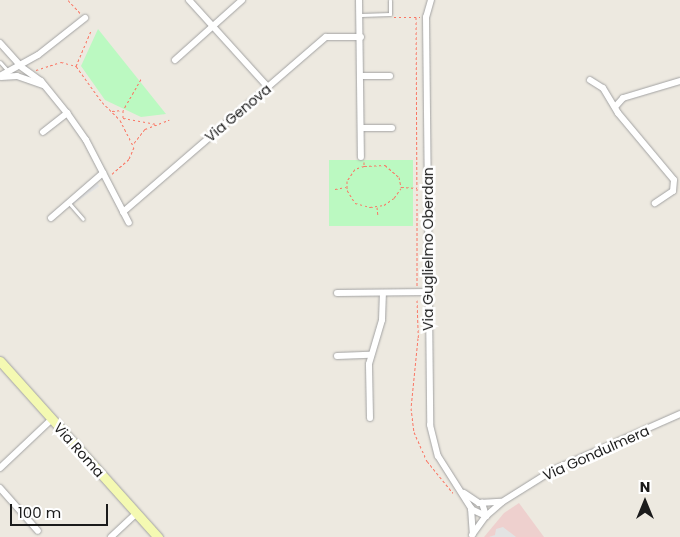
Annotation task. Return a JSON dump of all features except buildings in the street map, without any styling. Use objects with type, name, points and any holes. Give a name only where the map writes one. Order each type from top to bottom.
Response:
[{"type":"main road","name":"Via Roma","points":[[0,362],[158,537]]},
{"type":"street","points":[[189,0],[214,25],[268,87]]},
{"type":"street","points":[[175,60],[242,0]]},
{"type":"street","points":[[359,0],[362,76],[361,157]]},
{"type":"street","name":"Via Guglielmo Oberdan","points":[[431,0],[426,17],[432,436],[443,466],[471,508],[472,536]]},
{"type":"street","points":[[0,76],[22,65],[85,17]]},
{"type":"street","name":"Via Genova","points":[[123,212],[326,38],[361,37]]},
{"type":"street","points":[[0,43],[22,65],[27,75],[43,85],[67,113],[129,223]]},
{"type":"street","points":[[0,76],[27,75]]},
{"type":"street","points":[[362,76],[390,76]]},
{"type":"street","points":[[590,80],[603,88],[615,107],[674,180],[673,191],[655,203]]},
{"type":"street","points":[[615,107],[623,98],[680,81]]},
{"type":"street","points":[[43,132],[67,113]]},
{"type":"street","points":[[362,128],[392,128]]},
{"type":"street","points":[[51,218],[104,176]]},
{"type":"street","points":[[337,293],[429,292]]},
{"type":"street","points":[[370,418],[370,355],[382,320],[383,293]]},
{"type":"street","points":[[337,356],[370,355]]},
{"type":"street","name":"Via Gondulmera","points":[[472,536],[486,516],[502,502],[553,470],[680,414]]},
{"type":"street","points":[[0,468],[52,419]]},
{"type":"street","points":[[0,488],[38,531]]},
{"type":"street","name":"Via Guglielmo Oberdan","points":[[461,491],[482,504]]},
{"type":"street","points":[[486,516],[482,504],[502,502]]},
{"type":"street","points":[[471,508],[476,513],[486,516]]},
{"type":"street","points":[[111,537],[136,514]]},
{"type":"lane","points":[[361,14],[390,14],[390,0]]},
{"type":"lane","points":[[0,62],[8,72]]},
{"type":"lane","points":[[69,202],[83,218]]},
{"type":"path","points":[[68,0],[85,17]]},
{"type":"path","points":[[392,17],[426,17]]},
{"type":"path","points":[[416,17],[418,338],[411,408],[414,432],[427,461],[459,499]]},
{"type":"path","points":[[76,66],[91,31]]},
{"type":"path","points":[[36,71],[60,62],[76,66],[120,120],[134,144]]},
{"type":"path","points":[[123,118],[123,110],[141,79]]},
{"type":"path","points":[[111,110],[123,110]]},
{"type":"path","points":[[120,120],[123,118],[156,124]]},
{"type":"path","points":[[104,176],[129,158],[139,134],[156,124],[169,120]]},
{"type":"path","points":[[361,157],[364,166]]},
{"type":"path","points":[[364,166],[385,166],[399,177],[401,187],[390,202],[377,206],[355,202],[346,186],[350,174],[364,166]]},
{"type":"path","points":[[335,189],[346,186]]},
{"type":"path","points":[[401,187],[417,188]]},
{"type":"path","points":[[377,206],[378,216]]},
{"type":"shaded area","points":[[97,183],[99,186],[73,204],[70,201]]},
{"type":"shaded area","points":[[519,503],[544,537],[484,537],[504,513]]},
{"type":"shaded area","points":[[503,527],[516,537],[489,537],[495,535],[496,529]]},
{"type":"green space","points":[[98,29],[166,114],[141,117],[105,100],[81,66]]},
{"type":"green space","points":[[329,160],[413,160],[413,226],[329,226]]}]
